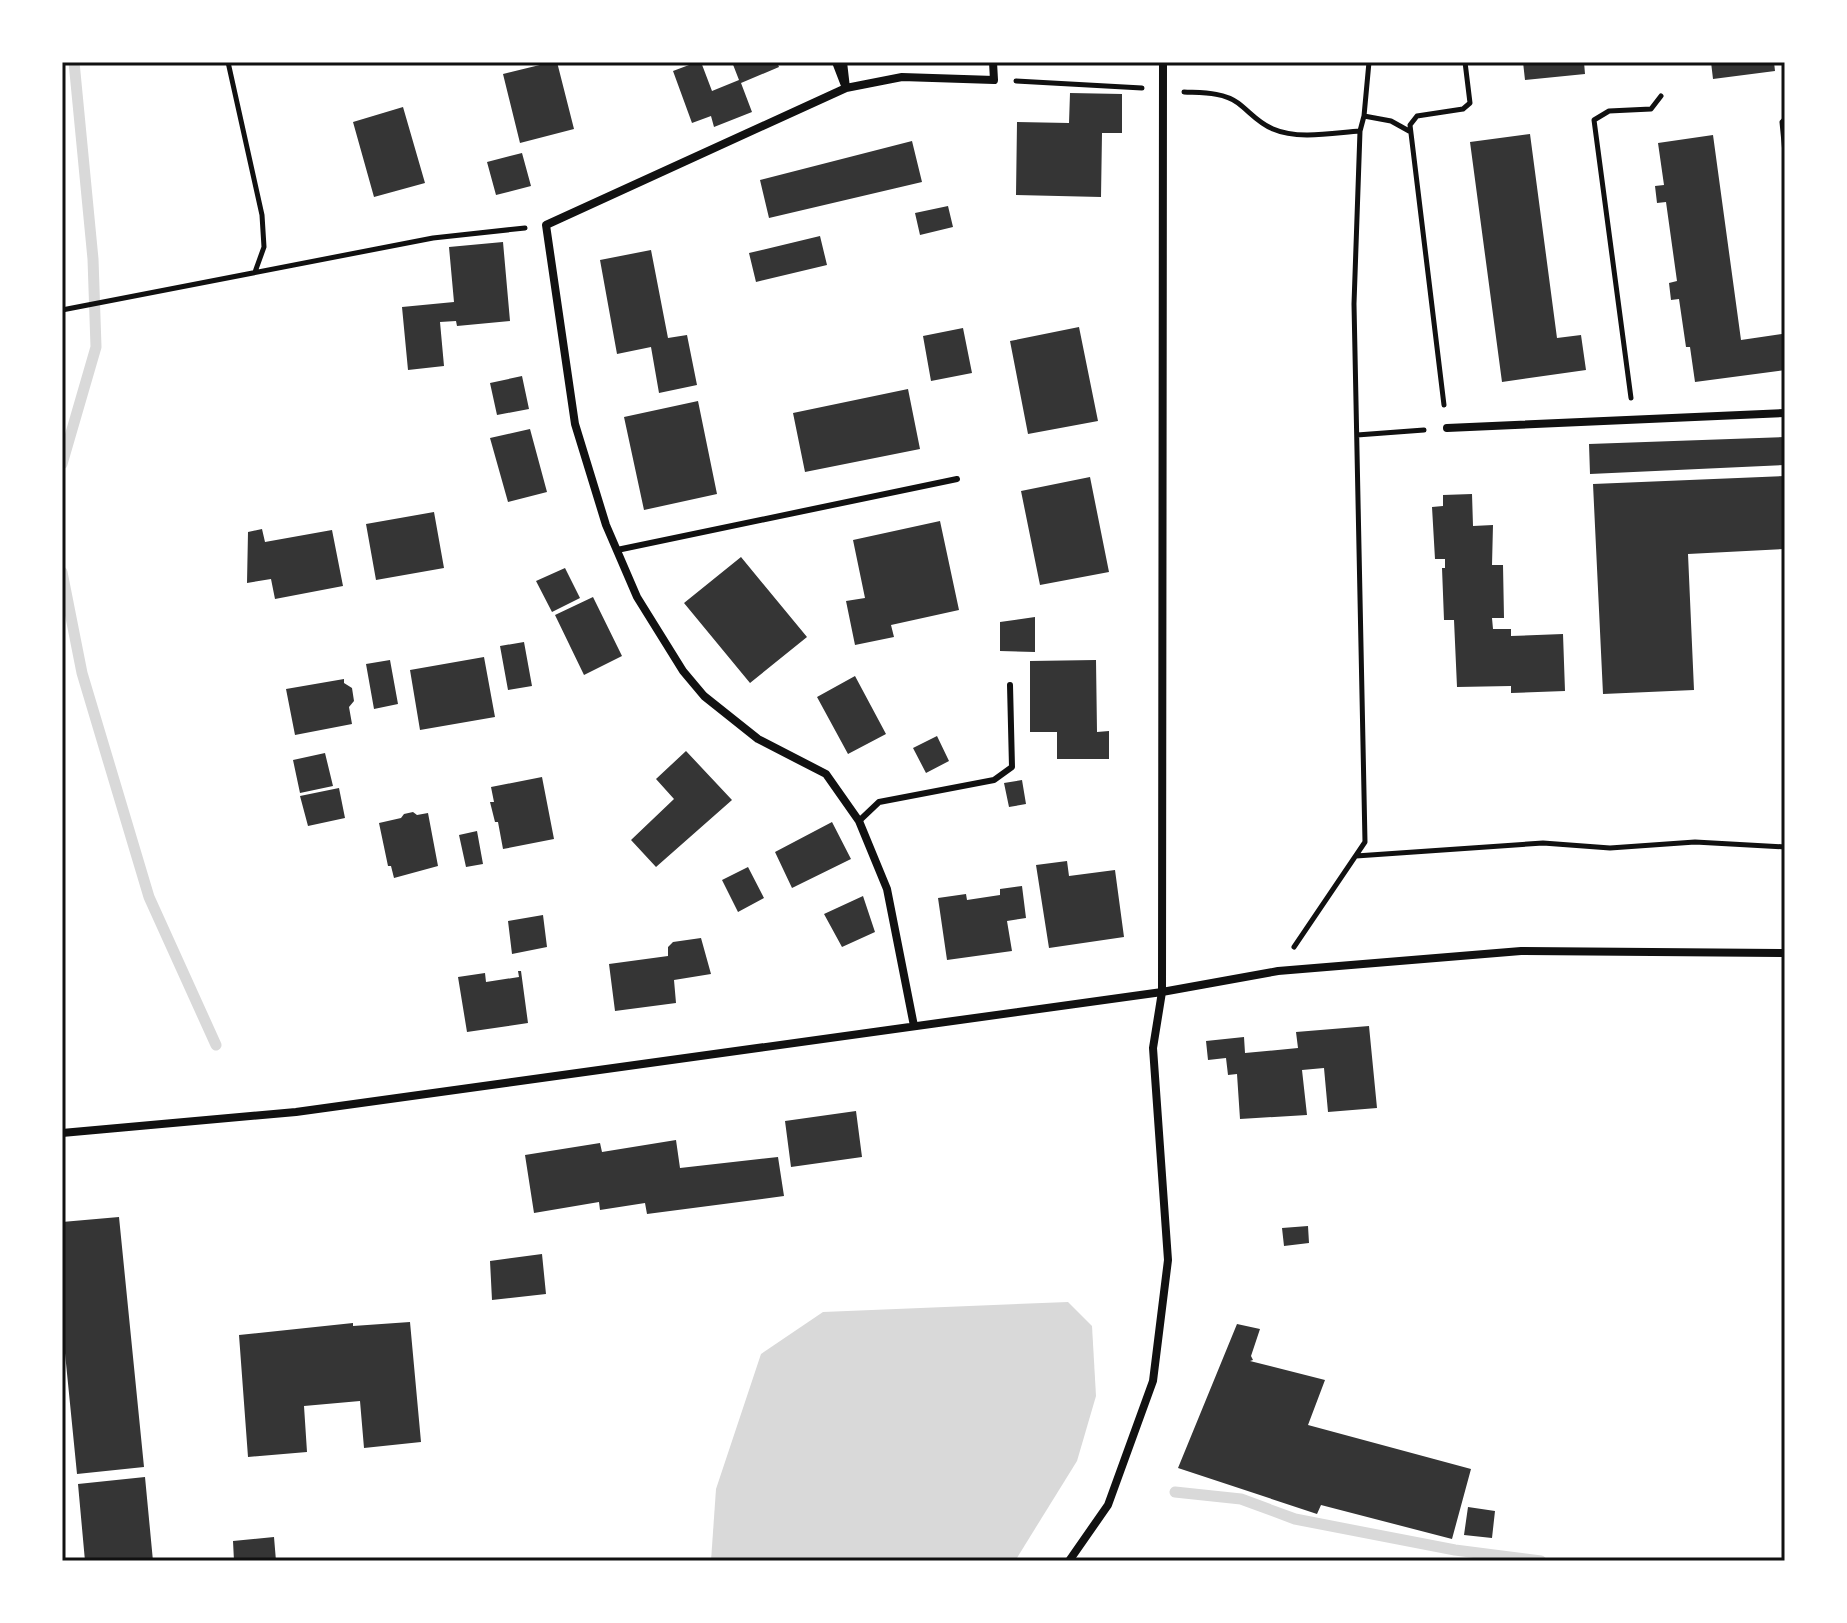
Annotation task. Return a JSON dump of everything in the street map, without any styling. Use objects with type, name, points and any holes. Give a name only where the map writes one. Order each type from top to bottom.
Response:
[{"type":"street","points":[[836,62],[846,88]]},
{"type":"street","points":[[843,62],[846,88]]},
{"type":"street","points":[[914,1026],[887,889],[859,821],[826,774],[758,739],[704,696],[683,671],[637,597],[606,525],[575,424],[546,225],[846,88],[902,77],[994,80],[993,62]]},
{"type":"street","points":[[1069,1561],[1108,1505],[1153,1381],[1168,1260],[1153,1048],[1162,992],[1163,62]]},
{"type":"street","points":[[1447,428],[1785,413]]},
{"type":"street","points":[[62,1133],[296,1112],[1162,992],[1278,971],[1521,951],[1785,953]]},
{"type":"lane","points":[[617,550],[957,479]]},
{"type":"lane","points":[[859,821],[879,802],[994,780],[1012,767],[1010,685]]},
{"type":"path","points":[[228,62],[262,215],[264,247],[255,272]]},
{"type":"path","points":[[1278,971],[1365,842],[1354,304],[1360,131],[1369,62]]},
{"type":"path","points":[[1357,435],[1447,428],[1409,131],[1417,116],[1463,109],[1470,103],[1465,62]]},
{"type":"path","points":[[994,80],[1162,89],[1224,96],[1276,131],[1307,134],[1360,131]]},
{"type":"path","points":[[1634,419],[1594,120],[1609,111],[1651,109],[1661,96]]},
{"type":"path","points":[[1364,116],[1391,121],[1409,131]]},
{"type":"path","points":[[1785,119],[1782,122],[1785,153]]},
{"type":"path","points":[[62,310],[433,238],[546,225]]},
{"type":"path","points":[[1356,856],[1543,843],[1610,848],[1695,842],[1785,847]]},
{"type":"shaded area","points":[[1068,1302],[1092,1326],[1096,1396],[1077,1461],[1015,1561],[711,1561],[716,1489],[761,1354],[823,1312]]},
{"type":"building","points":[[557,62],[574,129],[520,143],[503,74]]},
{"type":"building","points":[[701,62],[712,91],[739,80],[732,62],[777,62],[779,67],[741,83],[752,112],[714,127],[711,116],[692,123],[673,71]]},
{"type":"building","points":[[1523,62],[1584,62],[1585,74],[1525,80]]},
{"type":"building","points":[[1711,62],[1774,62],[1775,71],[1713,79]]},
{"type":"building","points":[[1070,93],[1122,94],[1122,133],[1102,133],[1101,197],[1016,195],[1017,122],[1069,123]]},
{"type":"building","points":[[403,107],[425,183],[374,197],[353,122]]},
{"type":"building","points":[[1530,134],[1557,338],[1581,335],[1586,370],[1502,382],[1470,142]]},
{"type":"building","points":[[1713,135],[1741,340],[1782,334],[1785,370],[1695,382],[1679,299],[1671,300],[1669,283],[1677,281],[1666,202],[1657,203],[1655,186],[1664,185],[1658,143]]},
{"type":"building","points":[[912,141],[922,182],[769,218],[760,180]]},
{"type":"building","points":[[522,153],[531,186],[496,195],[487,162]]},
{"type":"building","points":[[948,206],[953,227],[920,235],[915,213]]},
{"type":"building","points":[[820,236],[827,265],[756,282],[749,253]]},
{"type":"building","points":[[503,242],[510,321],[457,326],[456,321],[440,322],[444,366],[408,370],[402,307],[454,302],[449,247]]},
{"type":"building","points":[[651,250],[668,338],[687,335],[697,385],[659,393],[651,347],[617,354],[600,260]]},
{"type":"building","points":[[1079,327],[1098,421],[1028,434],[1010,341]]},
{"type":"building","points":[[963,328],[972,373],[931,381],[923,336]]},
{"type":"building","points":[[522,376],[529,409],[497,415],[490,383]]},
{"type":"building","points":[[908,389],[920,449],[805,472],[793,413]]},
{"type":"building","points":[[698,401],[717,494],[644,510],[624,417]]},
{"type":"building","points":[[530,429],[547,492],[508,502],[490,438]]},
{"type":"building","points":[[1785,437],[1785,465],[1590,474],[1589,444]]},
{"type":"building","points":[[1785,476],[1785,549],[1688,554],[1694,690],[1603,694],[1593,484]]},
{"type":"building","points":[[1090,477],[1109,572],[1040,585],[1021,491]]},
{"type":"building","points":[[1472,494],[1473,526],[1493,525],[1492,565],[1503,565],[1504,618],[1492,618],[1493,629],[1511,629],[1511,636],[1563,634],[1565,691],[1511,693],[1511,686],[1457,687],[1454,620],[1444,620],[1442,568],[1445,568],[1445,559],[1435,559],[1432,507],[1443,506],[1443,495]]},
{"type":"building","points":[[434,512],[444,568],[376,580],[366,524]]},
{"type":"building","points":[[940,521],[959,610],[891,625],[894,637],[855,645],[846,601],[865,598],[853,540]]},
{"type":"building","points":[[262,529],[265,542],[332,530],[343,586],[275,599],[271,579],[247,583],[248,532]]},
{"type":"building","points":[[741,557],[807,637],[750,683],[684,603]]},
{"type":"building","points":[[565,568],[580,598],[552,612],[536,581]]},
{"type":"building","points":[[593,597],[622,656],[584,675],[555,615]]},
{"type":"building","points":[[1035,617],[1035,652],[1000,651],[1000,622]]},
{"type":"building","points":[[524,642],[532,686],[508,690],[500,646]]},
{"type":"building","points":[[484,657],[495,717],[420,730],[410,670]]},
{"type":"building","points":[[390,660],[398,704],[374,709],[366,664]]},
{"type":"building","points":[[1096,660],[1097,732],[1109,731],[1109,759],[1057,759],[1057,732],[1030,732],[1030,661]]},
{"type":"building","points":[[855,676],[886,734],[848,754],[817,697]]},
{"type":"building","points":[[344,679],[344,683],[352,688],[354,701],[349,707],[352,724],[295,735],[286,689]]},
{"type":"building","points":[[937,736],[949,761],[926,773],[913,748]]},
{"type":"building","points":[[686,751],[732,800],[656,867],[631,840],[674,799],[656,779]]},
{"type":"building","points":[[325,753],[333,786],[300,793],[293,760]]},
{"type":"building","points":[[542,777],[554,839],[503,849],[490,802],[494,802],[491,787]]},
{"type":"building","points":[[1022,780],[1026,804],[1009,807],[1004,783]]},
{"type":"building","points":[[339,788],[345,818],[308,826],[300,796]]},
{"type":"building","points":[[413,812],[417,815],[428,813],[438,866],[394,878],[391,866],[388,866],[379,823]]},
{"type":"building","points":[[832,822],[851,859],[792,888],[775,852]]},
{"type":"building","points":[[477,831],[483,864],[466,867],[459,835]]},
{"type":"building","points":[[1067,861],[1069,876],[1115,870],[1124,937],[1049,948],[1036,865]]},
{"type":"building","points":[[748,867],[764,898],[738,912],[722,880]]},
{"type":"building","points":[[1022,886],[1026,918],[1007,921],[1012,951],[947,960],[938,898],[966,894],[967,900],[1000,895],[1000,889]]},
{"type":"building","points":[[863,896],[875,932],[842,947],[824,914]]},
{"type":"building","points":[[543,915],[547,947],[512,954],[508,921]]},
{"type":"building","points":[[701,938],[711,974],[674,980],[676,1003],[615,1011],[609,964],[668,956],[668,947],[673,942]]},
{"type":"building","points":[[518,971],[521,971],[528,1023],[467,1032],[458,977],[485,973],[486,982],[519,977]]},
{"type":"building","points":[[1369,1026],[1377,1108],[1328,1112],[1324,1068],[1302,1070],[1307,1115],[1240,1119],[1237,1074],[1228,1075],[1226,1058],[1208,1060],[1206,1041],[1244,1037],[1245,1053],[1298,1048],[1296,1032]]},
{"type":"building","points":[[856,1111],[862,1157],[791,1167],[785,1121]]},
{"type":"building","points":[[676,1140],[680,1168],[778,1157],[784,1196],[647,1214],[645,1203],[600,1210],[599,1202],[534,1213],[525,1155],[600,1143],[602,1152]]},
{"type":"building","points":[[119,1217],[144,1467],[77,1474],[62,1323],[62,1222]]},
{"type":"building","points":[[1308,1226],[1309,1243],[1284,1246],[1282,1228]]},
{"type":"building","points":[[542,1254],[546,1294],[492,1300],[490,1261]]},
{"type":"building","points":[[410,1322],[421,1442],[364,1448],[360,1401],[304,1406],[307,1452],[248,1457],[239,1335],[353,1323],[353,1326]]},
{"type":"building","points":[[1237,1324],[1260,1329],[1251,1356],[1253,1360],[1250,1361],[1325,1380],[1308,1425],[1471,1469],[1452,1539],[1321,1505],[1317,1514],[1178,1468]]},
{"type":"building","points":[[145,1477],[153,1561],[85,1561],[78,1484]]},
{"type":"building","points":[[1468,1507],[1495,1511],[1492,1538],[1464,1535]]},
{"type":"building","points":[[274,1537],[276,1561],[234,1561],[233,1541]]},
{"type":"waterway","points":[[62,464],[96,347],[93,259],[74,62]]},
{"type":"waterway","points":[[62,572],[82,673],[149,897],[216,1045]]},
{"type":"waterway","points":[[1175,1492],[1241,1499],[1295,1519],[1455,1550],[1541,1561]]}]
